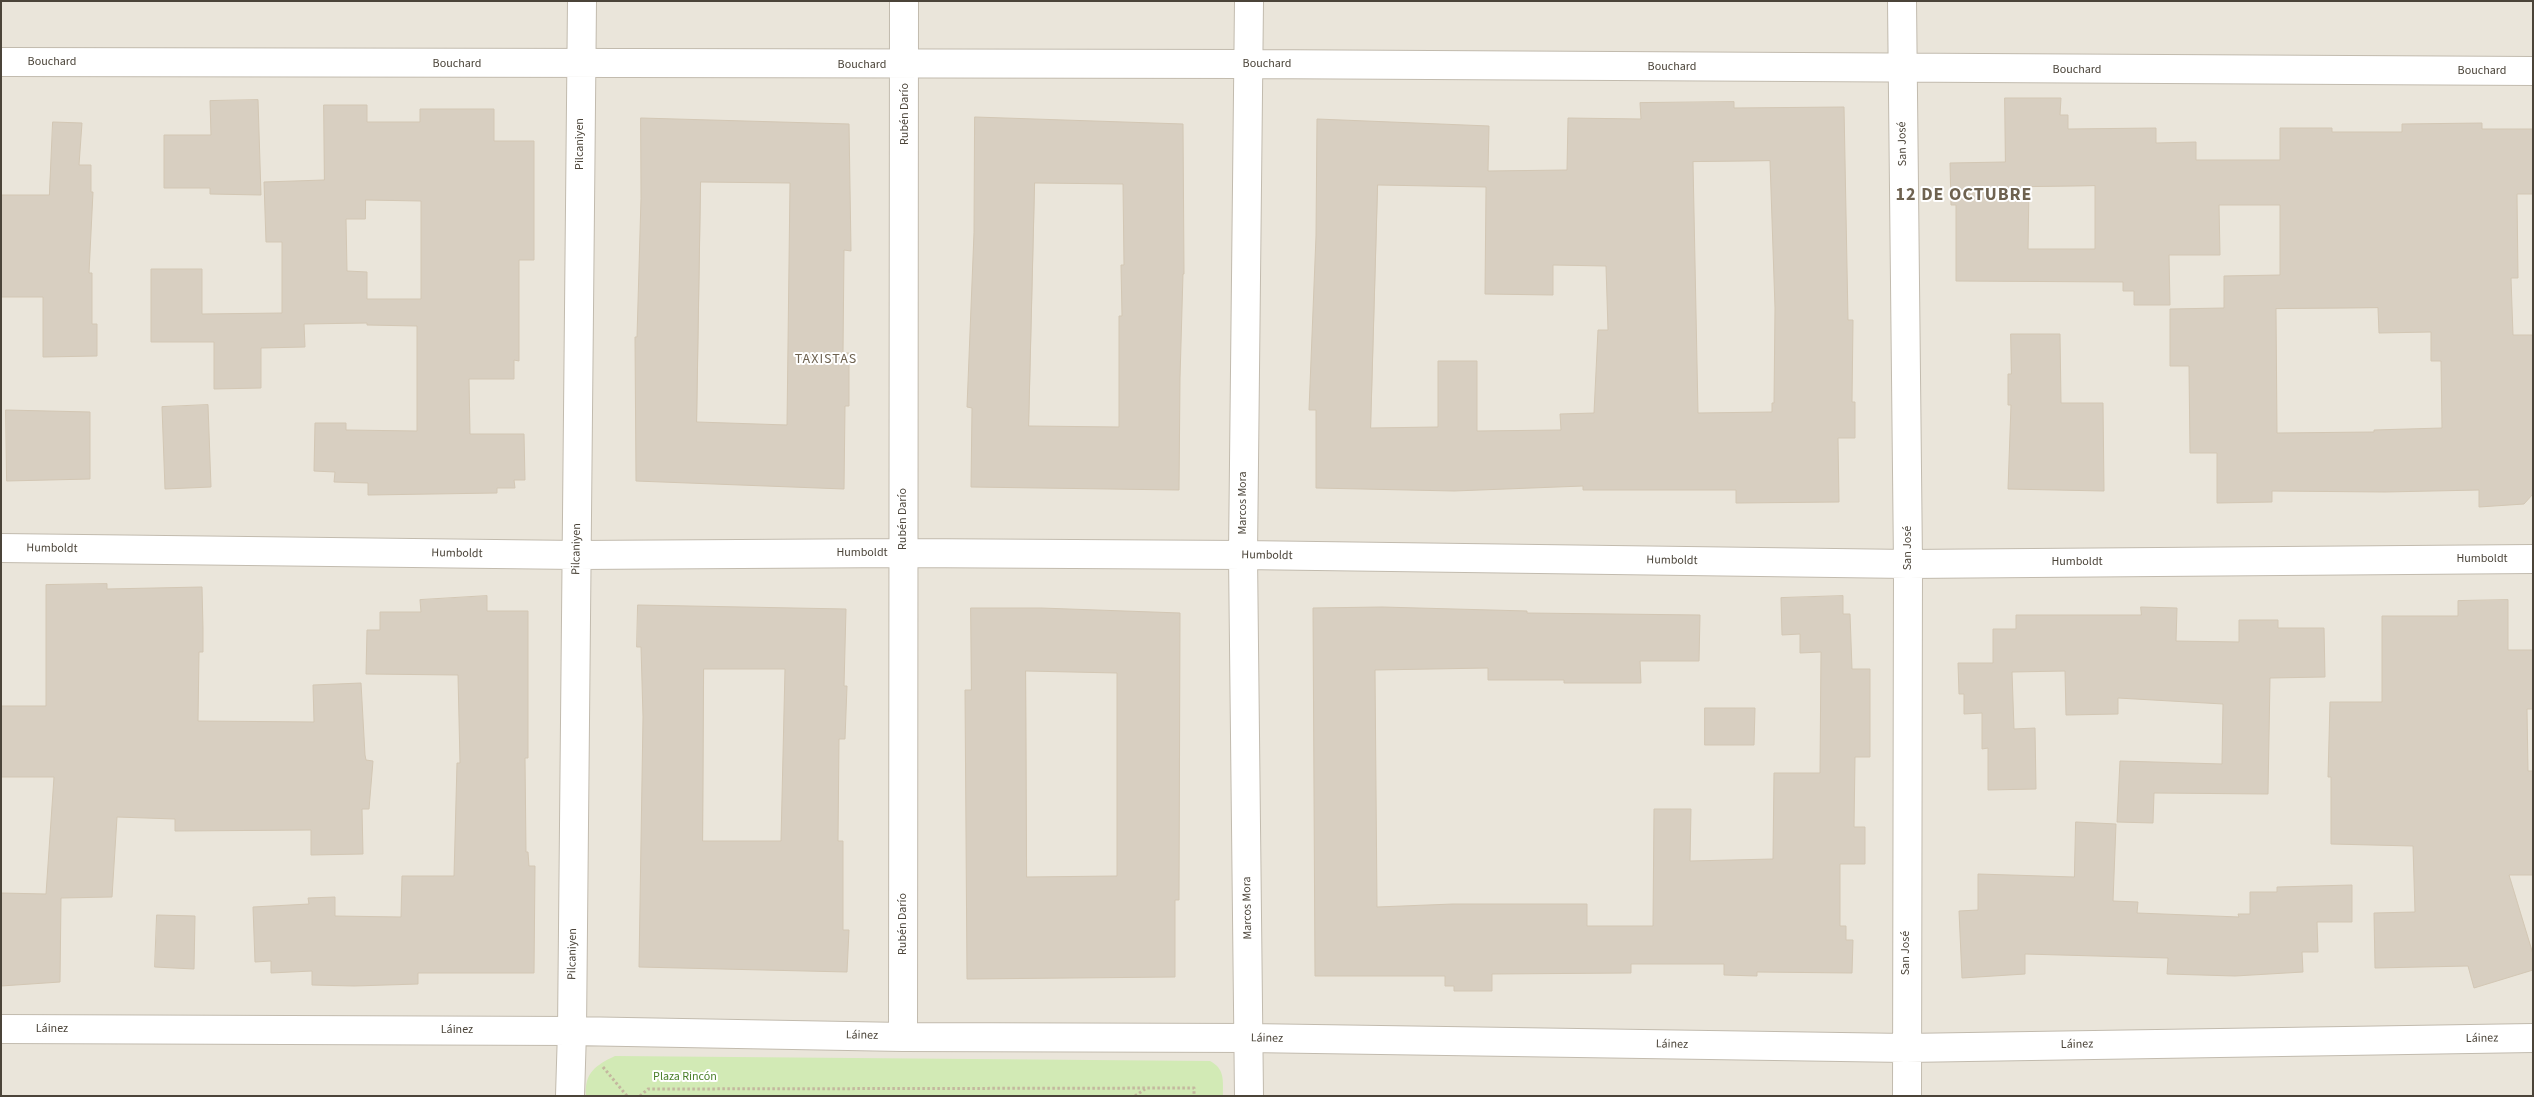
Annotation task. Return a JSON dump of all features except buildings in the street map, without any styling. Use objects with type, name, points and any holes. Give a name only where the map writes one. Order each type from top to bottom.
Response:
[{"type":"street","name":"Pilcaniyen","points":[[570,1096],[582,1]]},
{"type":"street","name":"Rubén Darío","points":[[903,1037],[904,1]]},
{"type":"street","name":"Marcos Mora","points":[[1249,1],[1246,64],[1243,555],[1249,1096]]},
{"type":"street","name":"San José","points":[[1902,1],[1908,564],[1907,1096]]},
{"type":"street","name":"Bouchard","points":[[1,62],[905,65],[1246,64],[2533,72]]},
{"type":"street","name":"Humboldt","points":[[1,548],[577,555],[903,552],[1908,564],[2533,559]]},
{"type":"street","name":"Láinez","points":[[1,1029],[572,1031],[903,1037],[1249,1038],[1906,1048],[2533,1038]]},
{"type":"path","points":[[1135,1096],[1146,1088]]},
{"type":"path","points":[[640,1096],[648,1089],[1146,1088],[1194,1088],[1194,1096]]},
{"type":"shaded area","points":[[1,1],[2533,1],[2533,1096],[1,1096]]},
{"type":"green space","name":"Plaza Rincón","points":[[615,1056],[1210,1061],[1221,1071],[1223,1096],[586,1096],[589,1076],[602,1063]]},
{"type":"district","name":"12 DE OCTUBRE","points":[[1964,196]]},
{"type":"district","name":"TAXISTAS","points":[[826,360]]}]
